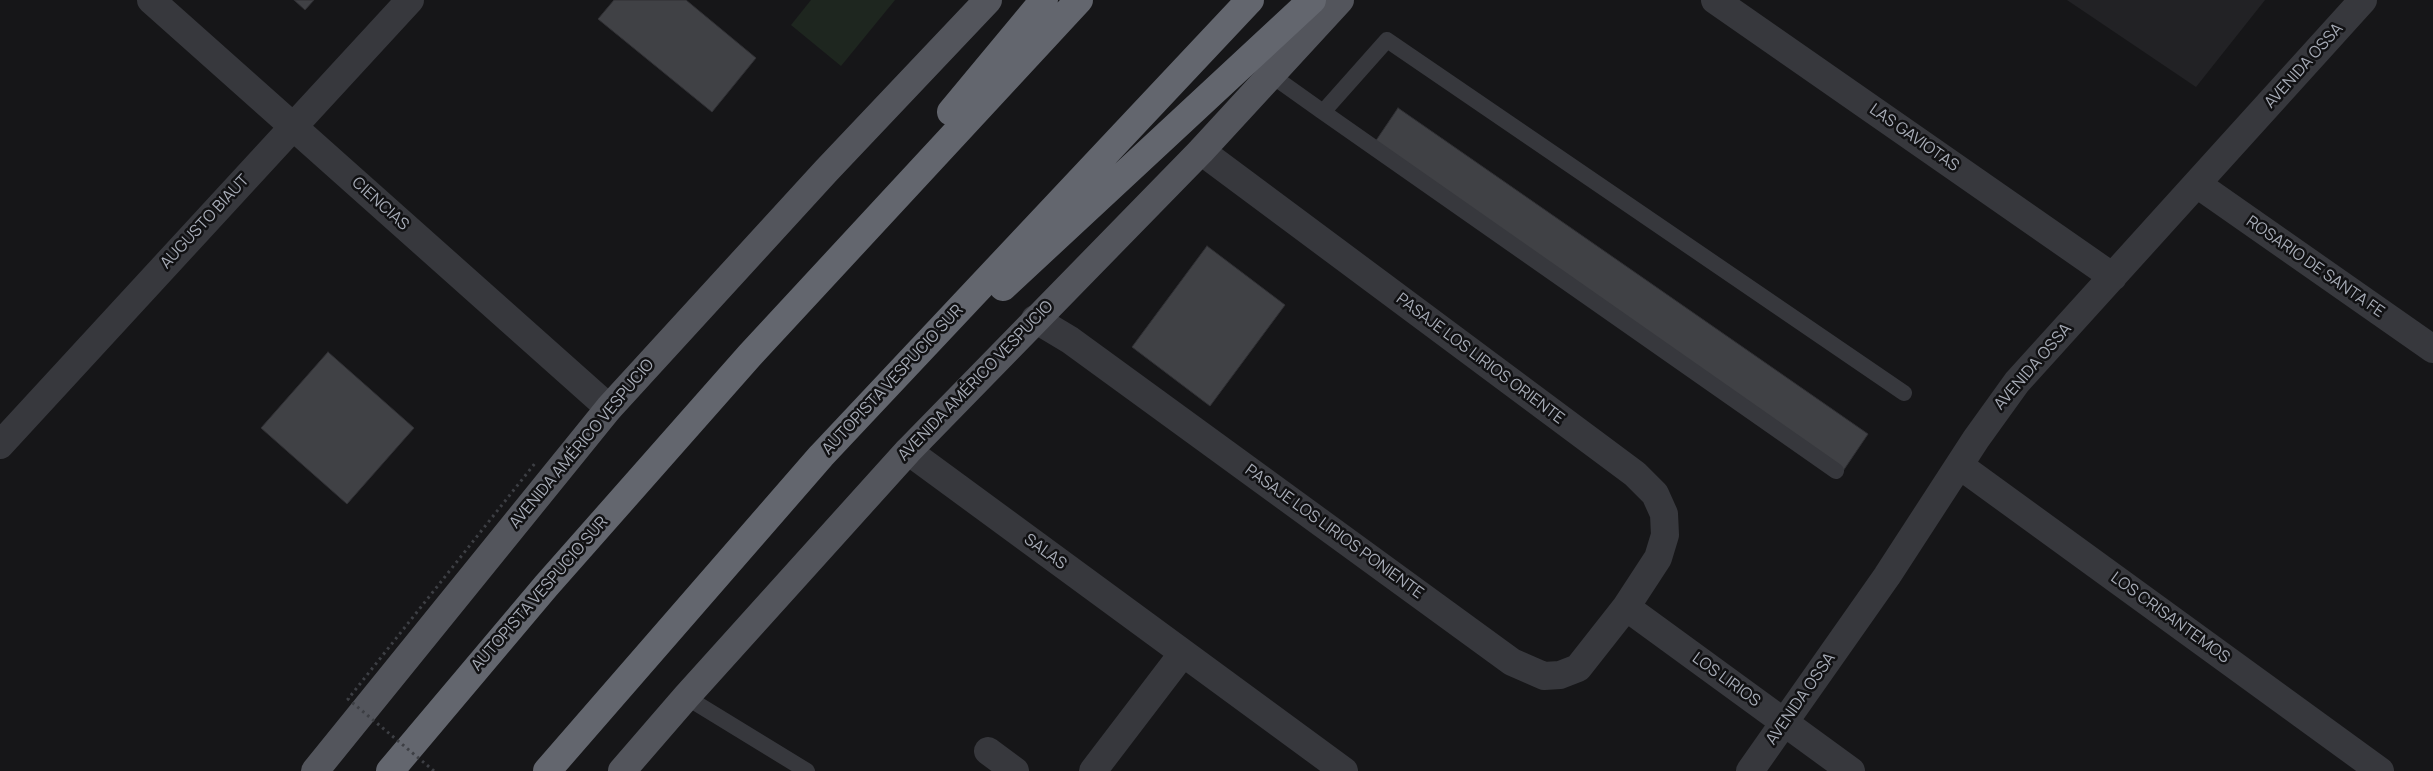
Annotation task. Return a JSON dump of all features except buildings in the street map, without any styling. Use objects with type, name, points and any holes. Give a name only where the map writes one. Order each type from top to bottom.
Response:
[{"type":"highway","points":[[750,355],[1044,0]]},
{"type":"highway","name":"AUTOPISTA VESPUCIO SUR","points":[[390,771],[552,579],[750,355],[1079,0]]},
{"type":"highway","name":"AUTOPISTA VESPUCIO SUR","points":[[548,771],[596,712],[821,456],[1250,0]]},
{"type":"highway","points":[[821,456],[1312,0]]},
{"type":"main road","name":"AVENIDA AMÉRICO VESPUCIO","points":[[315,771],[609,408],[812,186],[988,0]]},
{"type":"main road","name":"AVENIDA AMÉRICO VESPUCIO","points":[[622,771],[686,697],[908,452],[1035,319],[1201,151],[1340,0]]},
{"type":"street","name":"CIENCIAS","points":[[151,0],[609,408]]},
{"type":"street","name":"AUGUSTO BIAUT","points":[[0,445],[410,0]]},
{"type":"street","name":"LAS GAVIOTAS","points":[[1715,0],[2114,277]]},
{"type":"street","name":"AVENIDA OSSA","points":[[1750,771],[1887,576],[1959,465],[2017,382],[2363,0]]},
{"type":"street","name":"PASAJE LOS LIRIOS ORIENTE","points":[[1201,151],[1636,474],[1655,494],[1664,514],[1665,535],[1658,558],[1626,607]]},
{"type":"street","name":"ROSARIO DE SANTA FE","points":[[2197,184],[2433,349]]},
{"type":"street","name":"PASAJE LOS LIRIOS PONIENTE","points":[[1035,319],[1070,340],[1504,656],[1528,670],[1544,676],[1560,675],[1578,668],[1626,607]]},
{"type":"street","name":"SALAS","points":[[908,452],[1344,771]]},
{"type":"street","name":"LOS CRISANTEMOS","points":[[1959,465],[2380,771]]},
{"type":"street","name":"LOS LIRIOS","points":[[1626,607],[1851,771]]},
{"type":"street","points":[[1093,771],[1183,653]]},
{"type":"street","points":[[988,751],[1015,771]]},
{"type":"lane","points":[[1323,112],[1387,40],[1904,393]]},
{"type":"lane","points":[[1271,75],[1836,471]]},
{"type":"lane","points":[[686,697],[807,771]]},
{"type":"path","points":[[434,771],[348,699],[536,462]]},
{"type":"shaded area","points":[[811,0],[895,0],[841,66],[791,25]]},
{"type":"shaded area","points":[[2067,0],[2265,0],[2196,87]]}]
